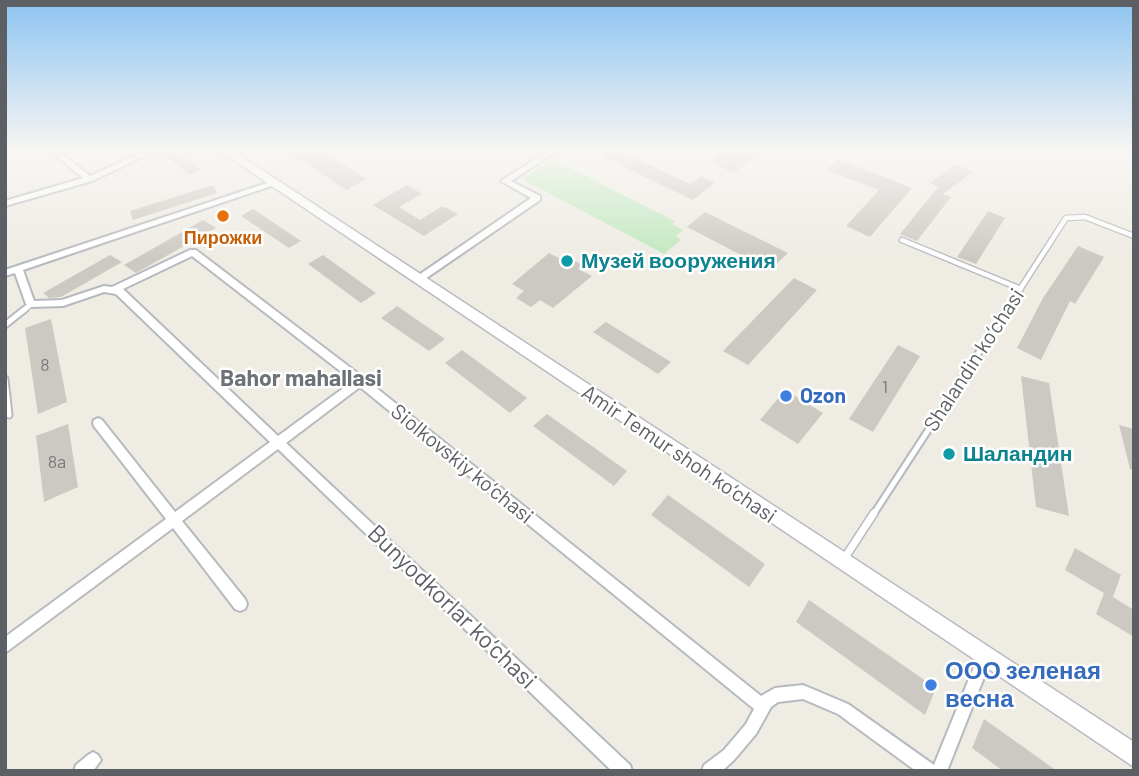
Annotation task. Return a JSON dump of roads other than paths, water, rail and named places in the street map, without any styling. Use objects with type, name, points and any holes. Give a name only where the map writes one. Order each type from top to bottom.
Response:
[{"type":"main road","name":"Amir Temur shoh ko‘chasi","points":[[278,187],[1134,756]]},
{"type":"street","points":[[5,204],[61,187]]},
{"type":"street","points":[[5,273],[263,187]]},
{"type":"street","points":[[419,279],[537,198],[517,187]]},
{"type":"street","name":"Siolkovskiy ko‘chasi","points":[[115,289],[193,252],[360,381],[763,707]]},
{"type":"street","points":[[18,269],[31,304],[63,303],[104,289],[115,289]]},
{"type":"street","name":"Bunyodkorlar ko‘chasi","points":[[115,289],[624,771]]},
{"type":"street","points":[[5,646],[360,381]]},
{"type":"street","points":[[98,423],[240,604]]},
{"type":"street","points":[[939,771],[985,657]]},
{"type":"street","points":[[710,771],[729,755],[751,729],[763,707],[775,695],[790,692],[803,692],[825,699],[843,709],[929,771]]},
{"type":"lane","name":"Shalandin ko‘chasi","points":[[842,562],[1066,218],[1085,217],[1134,236]]},
{"type":"lane","points":[[902,240],[1021,289]]},
{"type":"lane","points":[[5,324],[31,304]]},
{"type":"lane","points":[[5,379],[9,415]]},
{"type":"place","name":"Пирожки","points":[[223,216]]},
{"type":"place","name":"Музей вооружения","points":[[567,261]]},
{"type":"place","name":"Ozon","points":[[786,396]]},
{"type":"place","name":"Шаландин","points":[[949,454]]},
{"type":"place","name":"ООО зеленая весна","points":[[931,685]]},
{"type":"district","name":"Bahor mahallasi","points":[[301,378]]}]
